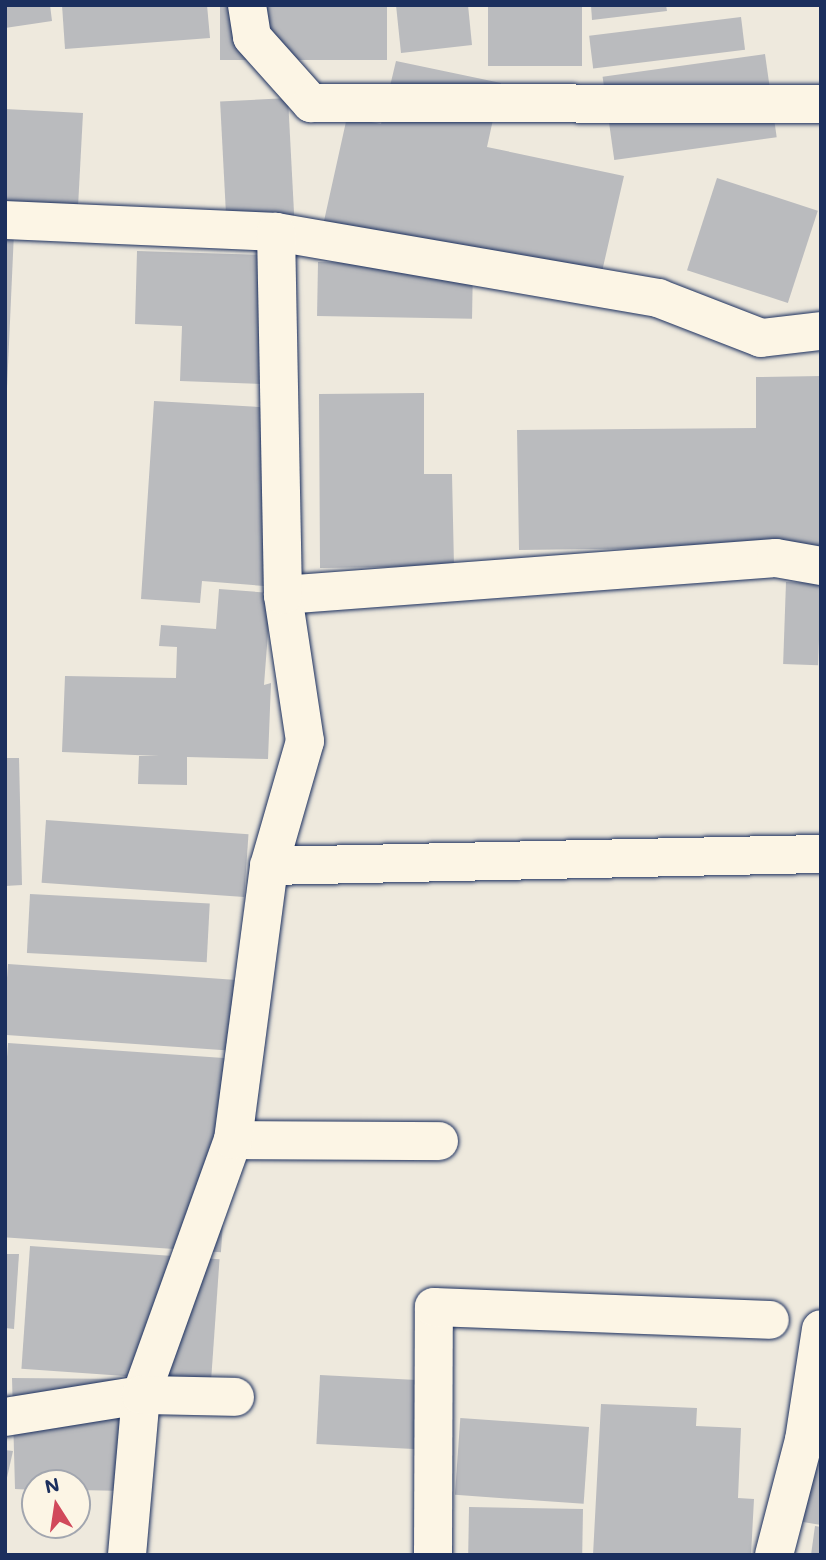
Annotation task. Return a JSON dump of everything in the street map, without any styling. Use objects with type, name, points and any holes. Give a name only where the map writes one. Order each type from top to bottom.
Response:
[{"type":"street","points":[[247,5],[252,37],[311,103],[821,104]]},
{"type":"street","points":[[5,220],[276,232],[658,298],[761,338],[821,331]]},
{"type":"street","points":[[127,1555],[141,1395],[233,1140],[269,866],[305,741],[283,595],[276,232]]},
{"type":"street","points":[[283,595],[776,558],[821,566]]},
{"type":"street","points":[[269,866],[821,854]]},
{"type":"street","points":[[233,1140],[439,1141]]},
{"type":"street","points":[[433,1555],[434,1307],[770,1320]]},
{"type":"street","points":[[774,1555],[804,1440],[821,1329]]},
{"type":"street","points":[[5,1417],[141,1395],[235,1397]]},
{"type":"building","points":[[5,5],[50,5],[52,21],[5,28]]},
{"type":"building","points":[[62,5],[207,5],[210,38],[65,49]]},
{"type":"building","points":[[220,5],[387,5],[387,60],[220,60]]},
{"type":"building","points":[[396,5],[468,5],[472,45],[401,53]]},
{"type":"building","points":[[488,5],[582,5],[582,66],[488,66]]},
{"type":"building","points":[[591,5],[666,5],[667,11],[592,20]]},
{"type":"building","points":[[741,17],[745,50],[593,68],[589,36]]},
{"type":"building","points":[[765,54],[777,137],[614,160],[603,77]]},
{"type":"building","points":[[396,61],[501,83],[487,147],[624,176],[598,289],[322,230],[347,117],[381,124]]},
{"type":"building","points":[[288,98],[296,243],[228,246],[220,102]]},
{"type":"building","points":[[5,109],[83,113],[78,207],[5,212]]},
{"type":"building","points":[[717,178],[818,211],[788,303],[687,270]]},
{"type":"building","points":[[5,231],[14,232],[7,388],[5,388]]},
{"type":"building","points":[[137,251],[267,255],[263,384],[180,381],[182,326],[135,324]]},
{"type":"building","points":[[318,262],[473,265],[472,319],[317,316]]},
{"type":"building","points":[[821,376],[821,546],[519,550],[517,430],[756,428],[756,377]]},
{"type":"building","points":[[424,393],[424,474],[452,474],[454,566],[320,568],[319,394]]},
{"type":"building","points":[[154,401],[276,408],[264,586],[202,581],[200,603],[141,599]]},
{"type":"building","points":[[786,582],[821,583],[818,665],[783,664]]},
{"type":"building","points":[[219,589],[271,593],[264,685],[271,683],[268,759],[187,757],[187,785],[138,784],[139,756],[159,756],[62,752],[65,676],[176,678],[177,647],[159,646],[161,625],[216,629]]},
{"type":"building","points":[[5,758],[19,758],[22,885],[5,886]]},
{"type":"building","points":[[46,820],[249,834],[244,897],[42,883]]},
{"type":"building","points":[[30,894],[210,903],[207,962],[27,953]]},
{"type":"building","points":[[8,964],[240,980],[235,1051],[5,1035]]},
{"type":"building","points":[[8,1043],[234,1059],[221,1252],[5,1237],[5,1086]]},
{"type":"building","points":[[30,1246],[220,1259],[211,1382],[21,1369]]},
{"type":"building","points":[[5,1254],[19,1254],[14,1329],[5,1328]]},
{"type":"building","points":[[320,1375],[422,1380],[418,1449],[316,1444]]},
{"type":"building","points":[[12,1378],[127,1379],[126,1491],[91,1490],[91,1469],[21,1469],[21,1489],[15,1489]]},
{"type":"building","points":[[601,1404],[697,1408],[696,1426],[741,1428],[738,1498],[754,1499],[751,1555],[593,1555]]},
{"type":"building","points":[[460,1418],[589,1427],[584,1504],[455,1495]]},
{"type":"building","points":[[821,1427],[821,1525],[797,1521]]},
{"type":"building","points":[[5,1450],[13,1451],[6,1482],[5,1482]]},
{"type":"building","points":[[469,1507],[583,1509],[582,1555],[468,1553]]},
{"type":"building","points":[[815,1526],[821,1527],[821,1555],[811,1555]]}]
